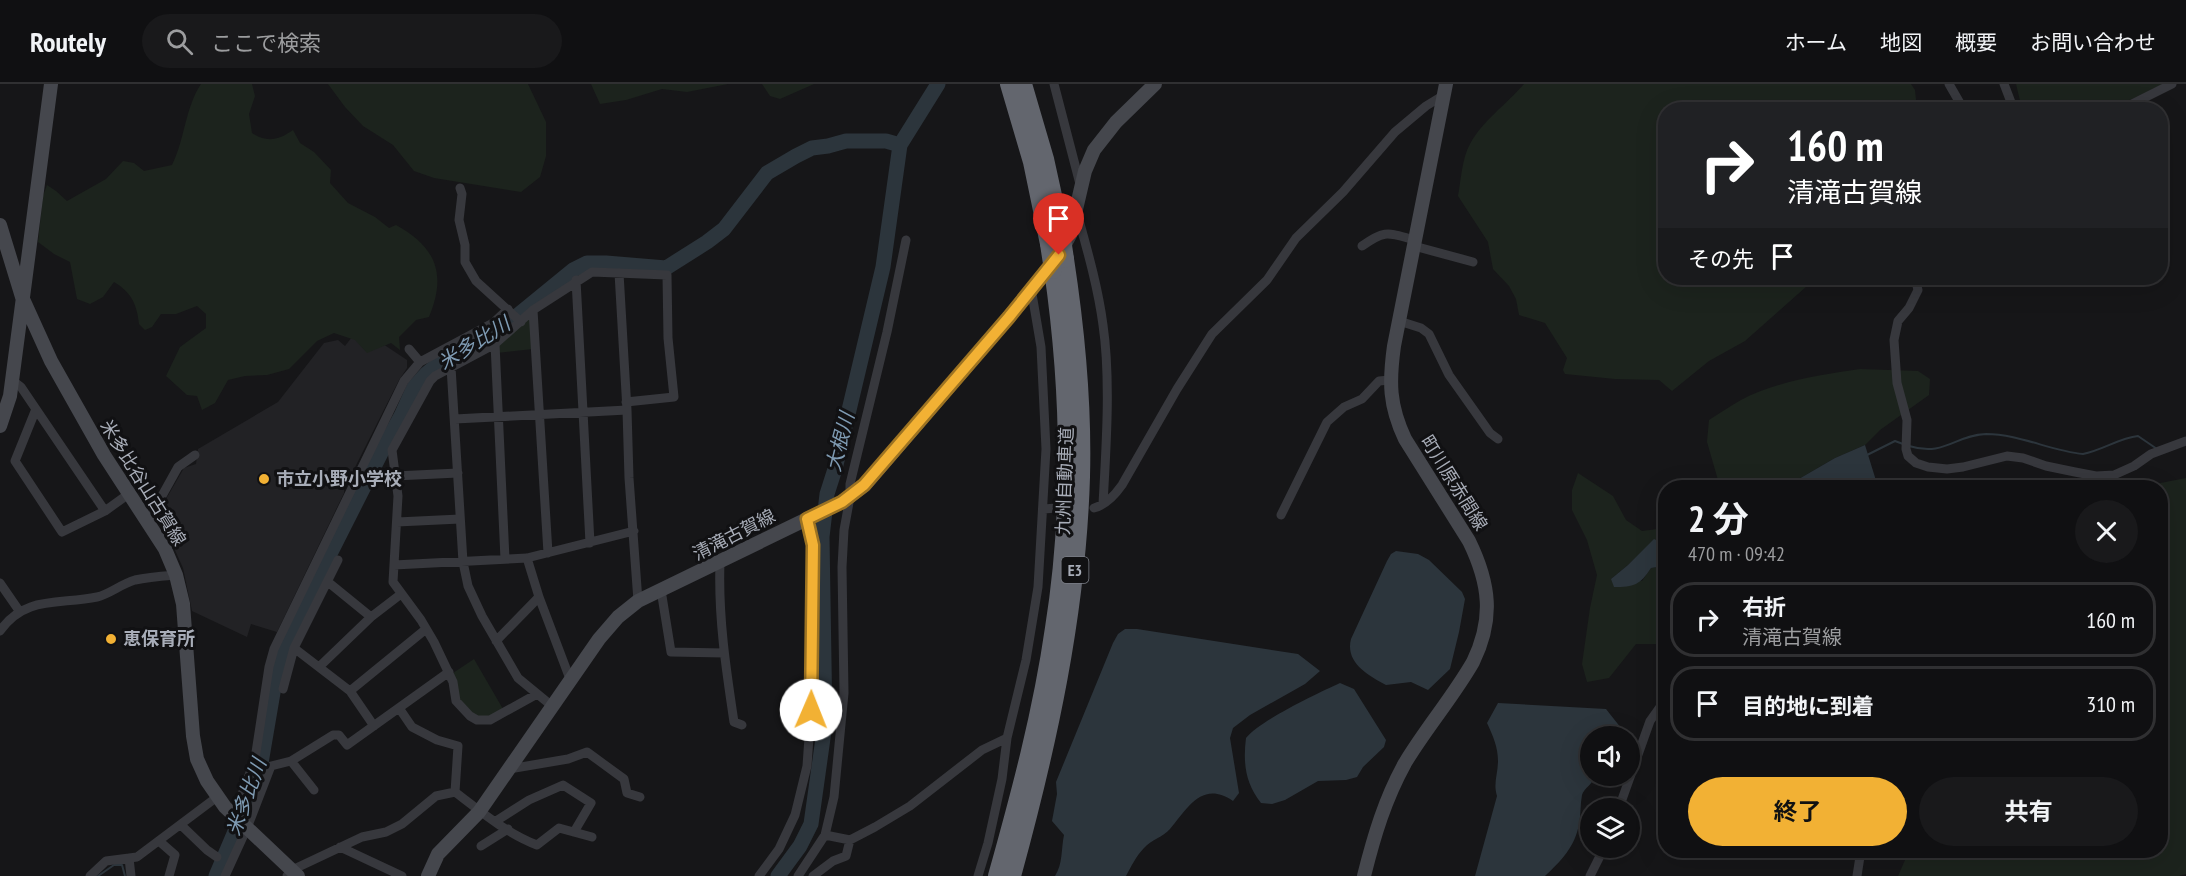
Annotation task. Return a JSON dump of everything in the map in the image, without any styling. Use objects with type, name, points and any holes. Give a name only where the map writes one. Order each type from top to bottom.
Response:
[{"type":"highway","name":"九州自動車道","points":[[1009,84],[1055,238]]},
{"type":"highway","name":"九州自動車道","points":[[997,876],[1042,695],[1054,628],[1063,556],[1067,477],[1067,412],[1059,265],[1045,159],[1023,84]]},
{"type":"highway","name":"九州自動車道","points":[[1012,876],[1056,695],[1069,625],[1077,554],[1081,477],[1081,406],[1072,310],[1059,265]]},
{"type":"main road","points":[[0,426],[10,396],[51,84]]},
{"type":"main road","name":"清滝古賀線","points":[[428,876],[438,854],[479,812],[570,679],[618,617],[638,601],[846,500],[864,485],[1059,255],[1071,236],[1088,160],[1106,132],[1155,84]]},
{"type":"main road","name":"町川原赤間線","points":[[1364,876],[1377,825],[1395,782],[1416,746],[1473,662],[1483,638],[1487,612],[1486,584],[1477,556],[1405,439],[1394,412],[1390,380],[1399,321],[1445,89]]},
{"type":"main road","name":"米多比谷山古賀線","points":[[0,225],[22,297],[51,361],[74,405],[165,549],[176,574],[183,603],[193,736],[197,759],[217,797],[292,874]]},
{"type":"main road","points":[[17,342],[23,337],[30,337],[51,361]]},
{"type":"street","points":[[1054,84],[1081,187]]},
{"type":"street","points":[[1949,84],[1959,102]]},
{"type":"street","points":[[2004,84],[2011,102]]},
{"type":"street","points":[[2136,102],[2172,84]]},
{"type":"street","points":[[1077,213],[1104,325],[1106,407],[1099,506],[1115,495],[1136,464],[1177,389],[1212,334],[1267,280],[1296,238],[1343,192],[1395,132],[1445,89]]},
{"type":"street","points":[[460,188],[462,194],[459,220],[465,245],[465,262],[476,281],[521,322]]},
{"type":"street","points":[[1362,246],[1388,232],[1473,262]]},
{"type":"street","points":[[798,876],[825,835],[834,797],[844,693],[842,567],[846,500],[887,332],[906,240]]},
{"type":"street","points":[[455,419],[584,413],[674,398],[668,338],[667,275],[591,272],[576,280],[533,310],[495,344],[435,376],[425,387],[392,450],[398,496],[393,582],[426,629],[449,672],[456,701],[477,720],[490,720],[537,694]]},
{"type":"street","points":[[619,273],[627,406],[628,478],[638,601]]},
{"type":"street","points":[[576,280],[590,543]]},
{"type":"street","points":[[1916,285],[1917,290],[1909,308],[1898,321],[1894,340],[1897,383],[1907,420],[1906,449],[1908,456],[1916,463],[1947,469],[2007,456],[2096,476],[2114,475],[2134,466],[2151,454],[2186,441]]},
{"type":"street","points":[[978,876],[1002,780],[1007,738],[1034,616],[1044,508],[1046,449],[1041,347],[1031,288]]},
{"type":"street","points":[[234,816],[255,759],[269,667],[274,649],[404,381],[420,362],[493,323],[508,309]]},
{"type":"street","points":[[533,310],[548,554]]},
{"type":"street","points":[[1399,321],[1421,328],[1429,334],[1449,375],[1490,433],[1498,439]]},
{"type":"street","points":[[495,344],[505,559]]},
{"type":"street","points":[[409,350],[420,362]]},
{"type":"street","points":[[451,367],[463,562],[468,586],[518,678],[552,706]]},
{"type":"street","points":[[12,380],[21,387],[105,511]]},
{"type":"street","points":[[1281,515],[1327,422],[1344,407],[1362,399],[1379,381],[1390,380]]},
{"type":"street","points":[[36,409],[15,461],[62,532],[105,511],[130,494]]},
{"type":"street","points":[[147,521],[178,467],[195,455]]},
{"type":"street","points":[[395,476],[458,473]]},
{"type":"street","points":[[1044,508],[1056,508]]},
{"type":"street","points":[[397,522],[460,519]]},
{"type":"street","points":[[759,876],[779,849],[795,815],[807,766],[811,710],[813,545],[807,519]]},
{"type":"street","points":[[394,565],[527,558],[634,531]]},
{"type":"street","points":[[527,558],[570,679]]},
{"type":"street","points":[[283,688],[294,648],[338,560]]},
{"type":"street","points":[[720,562],[719,586],[724,653],[734,722],[742,725]]},
{"type":"street","points":[[0,631],[9,619],[20,612],[49,602],[98,597],[134,580],[176,574]]},
{"type":"street","points":[[328,582],[371,617]]},
{"type":"street","points":[[0,583],[20,612]]},
{"type":"street","points":[[661,590],[671,652],[724,653]]},
{"type":"street","points":[[319,667],[371,617],[401,594]]},
{"type":"street","points":[[496,641],[539,597]]},
{"type":"street","points":[[350,691],[426,629]]},
{"type":"street","points":[[294,648],[350,691],[374,726]]},
{"type":"street","points":[[225,876],[271,766],[291,761],[333,735],[339,735],[347,746],[449,672]]},
{"type":"street","points":[[399,708],[412,727],[437,740],[458,746],[455,792]]},
{"type":"street","points":[[1623,798],[1650,721],[1658,710]]},
{"type":"street","points":[[825,835],[850,840],[910,806],[982,750],[1007,738]]},
{"type":"street","points":[[509,769],[568,759],[587,752],[624,779],[627,793],[640,797]]},
{"type":"street","points":[[291,761],[314,790]]},
{"type":"street","points":[[496,821],[529,800],[563,786],[591,803],[574,832]]},
{"type":"street","points":[[455,792],[479,812],[523,840],[537,845],[559,828],[592,837]]},
{"type":"street","points":[[292,874],[362,837],[386,832],[402,824],[436,796],[455,792]]},
{"type":"street","points":[[90,876],[106,861],[137,857],[217,797]]},
{"type":"street","points":[[181,825],[217,857]]},
{"type":"street","points":[[481,846],[508,830]]},
{"type":"street","points":[[813,876],[833,861],[846,856],[850,840]]},
{"type":"street","points":[[159,841],[175,855],[169,876]]},
{"type":"street","points":[[340,847],[402,876]]},
{"type":"street","points":[[129,858],[131,876]]},
{"type":"street","points":[[1590,876],[1599,858]]},
{"type":"street","points":[[1857,876],[1860,858]]},
{"type":"shaded area","points":[[201,84],[252,84],[255,96],[249,114],[252,133],[273,139],[293,130],[300,143],[314,152],[331,170],[330,183],[348,203],[375,217],[389,228],[396,225],[421,243],[429,252],[437,275],[434,302],[429,317],[416,320],[399,337],[400,350],[391,343],[367,353],[355,340],[334,333],[317,341],[289,369],[267,375],[245,376],[228,380],[215,403],[202,410],[197,396],[187,395],[166,376],[180,347],[206,328],[206,314],[197,306],[176,314],[161,314],[152,327],[145,330],[139,324],[137,310],[132,299],[114,282],[103,297],[90,304],[77,299],[70,262],[38,242],[43,196],[47,185],[67,201],[106,179],[123,161],[134,163],[144,171],[172,165],[192,103]]},
{"type":"shaded area","points":[[328,84],[528,84],[546,122],[546,156],[540,177],[521,192],[434,178],[414,171],[393,145],[363,126]]},
{"type":"shaded area","points":[[591,84],[728,84],[687,92],[662,89],[626,100],[600,104]]},
{"type":"shaded area","points":[[762,84],[814,84],[780,99],[770,96]]},
{"type":"shaded area","points":[[1524,84],[1911,84],[1915,90],[1916,102],[1658,102],[1658,285],[1808,285],[1745,341],[1709,361],[1672,391],[1659,380],[1615,379],[1565,374],[1563,370],[1567,358],[1545,323],[1519,315],[1516,299],[1509,286],[1493,269],[1488,242],[1458,196],[1465,156],[1475,135]]},
{"type":"shaded area","points":[[2016,84],[2163,84],[2126,102],[2020,102]]},
{"type":"shaded area","points":[[530,317],[533,349],[497,353],[497,346]]},
{"type":"shaded area","name":"市立小野小学校","points":[[359,328],[407,360],[407,368],[344,489],[277,632],[251,624],[247,637],[192,611],[183,568],[174,548],[155,518],[184,468],[196,464],[198,449],[278,402],[324,343],[338,340],[345,346]]},
{"type":"shaded area","points":[[1860,369],[1918,371],[1930,379],[1929,395],[1880,430],[1865,445],[1835,458],[1797,480],[1718,480],[1707,442],[1709,420],[1755,393],[1830,374]]},
{"type":"shaded area","points":[[1865,445],[1876,480],[1797,480],[1835,458]]},
{"type":"shaded area","points":[[1578,473],[1613,496],[1626,520],[1642,531],[1658,529],[1658,541],[1654,540],[1611,579],[1642,581],[1651,568],[1658,567],[1658,644],[1636,644],[1609,678],[1587,682],[1582,664],[1597,575],[1587,540],[1572,510],[1572,490]]},
{"type":"shaded area","points":[[2186,478],[2186,874],[2179,876],[1898,876],[1906,858],[2168,858],[2168,482]]},
{"type":"shaded area","points":[[1654,539],[1658,541],[1658,567],[1651,568],[1636,584],[1614,587],[1611,579]]},
{"type":"shaded area","points":[[1396,551],[1418,554],[1429,560],[1462,592],[1465,599],[1450,669],[1428,690],[1411,682],[1386,685],[1359,667],[1351,654],[1351,639],[1387,561]]},
{"type":"shaded area","points":[[1125,629],[1298,654],[1320,671],[1305,684],[1250,715],[1233,728],[1230,738],[1239,793],[1233,801],[1222,795],[1213,794],[1197,799],[1167,832],[1144,848],[1126,876],[1055,876],[1061,861],[1064,835],[1052,821],[1057,794],[1056,782],[1113,643],[1118,634]]},
{"type":"shaded area","points":[[474,659],[503,709],[487,718],[477,717],[458,699],[453,673]]},
{"type":"shaded area","points":[[1340,683],[1354,689],[1386,740],[1384,747],[1363,767],[1357,777],[1346,780],[1318,781],[1285,800],[1272,804],[1261,803],[1251,788],[1246,772],[1246,738],[1277,715]]},
{"type":"shaded area","points":[[1498,703],[1606,709],[1619,726],[1580,726],[1580,786],[1588,786],[1580,798],[1580,821],[1567,853],[1545,876],[1475,876],[1497,796],[1495,787],[1498,766],[1497,751],[1487,723]]},
{"type":"waterway","name":"大根川","points":[[778,876],[800,846],[811,824],[825,724],[822,537],[827,494],[883,267],[900,145],[938,84]]},
{"type":"waterway","name":"米多比川","points":[[216,876],[261,763],[280,658],[290,633],[414,387],[426,374],[443,360],[464,352],[501,329],[573,270],[587,263],[666,268],[724,229],[767,173],[812,148],[846,141],[886,141],[900,145]]},
{"type":"waterway","points":[[1909,446],[1932,449],[1975,435],[1986,434],[2011,437],[2083,454],[2138,436],[2157,449]]},
{"type":"waterway","points":[[1867,455],[1895,441],[1903,444]]},
{"type":"waterway","points":[[98,876],[114,865],[122,865],[125,876]]},
{"type":"place","name":"市立小野小学校","points":[[264,479]]},
{"type":"place","name":"恵保育所","points":[[111,639]]},
{"type":"route","points":[[811,710],[813,545],[807,519],[842,502],[864,485],[1009,317],[1059,255]]}]
